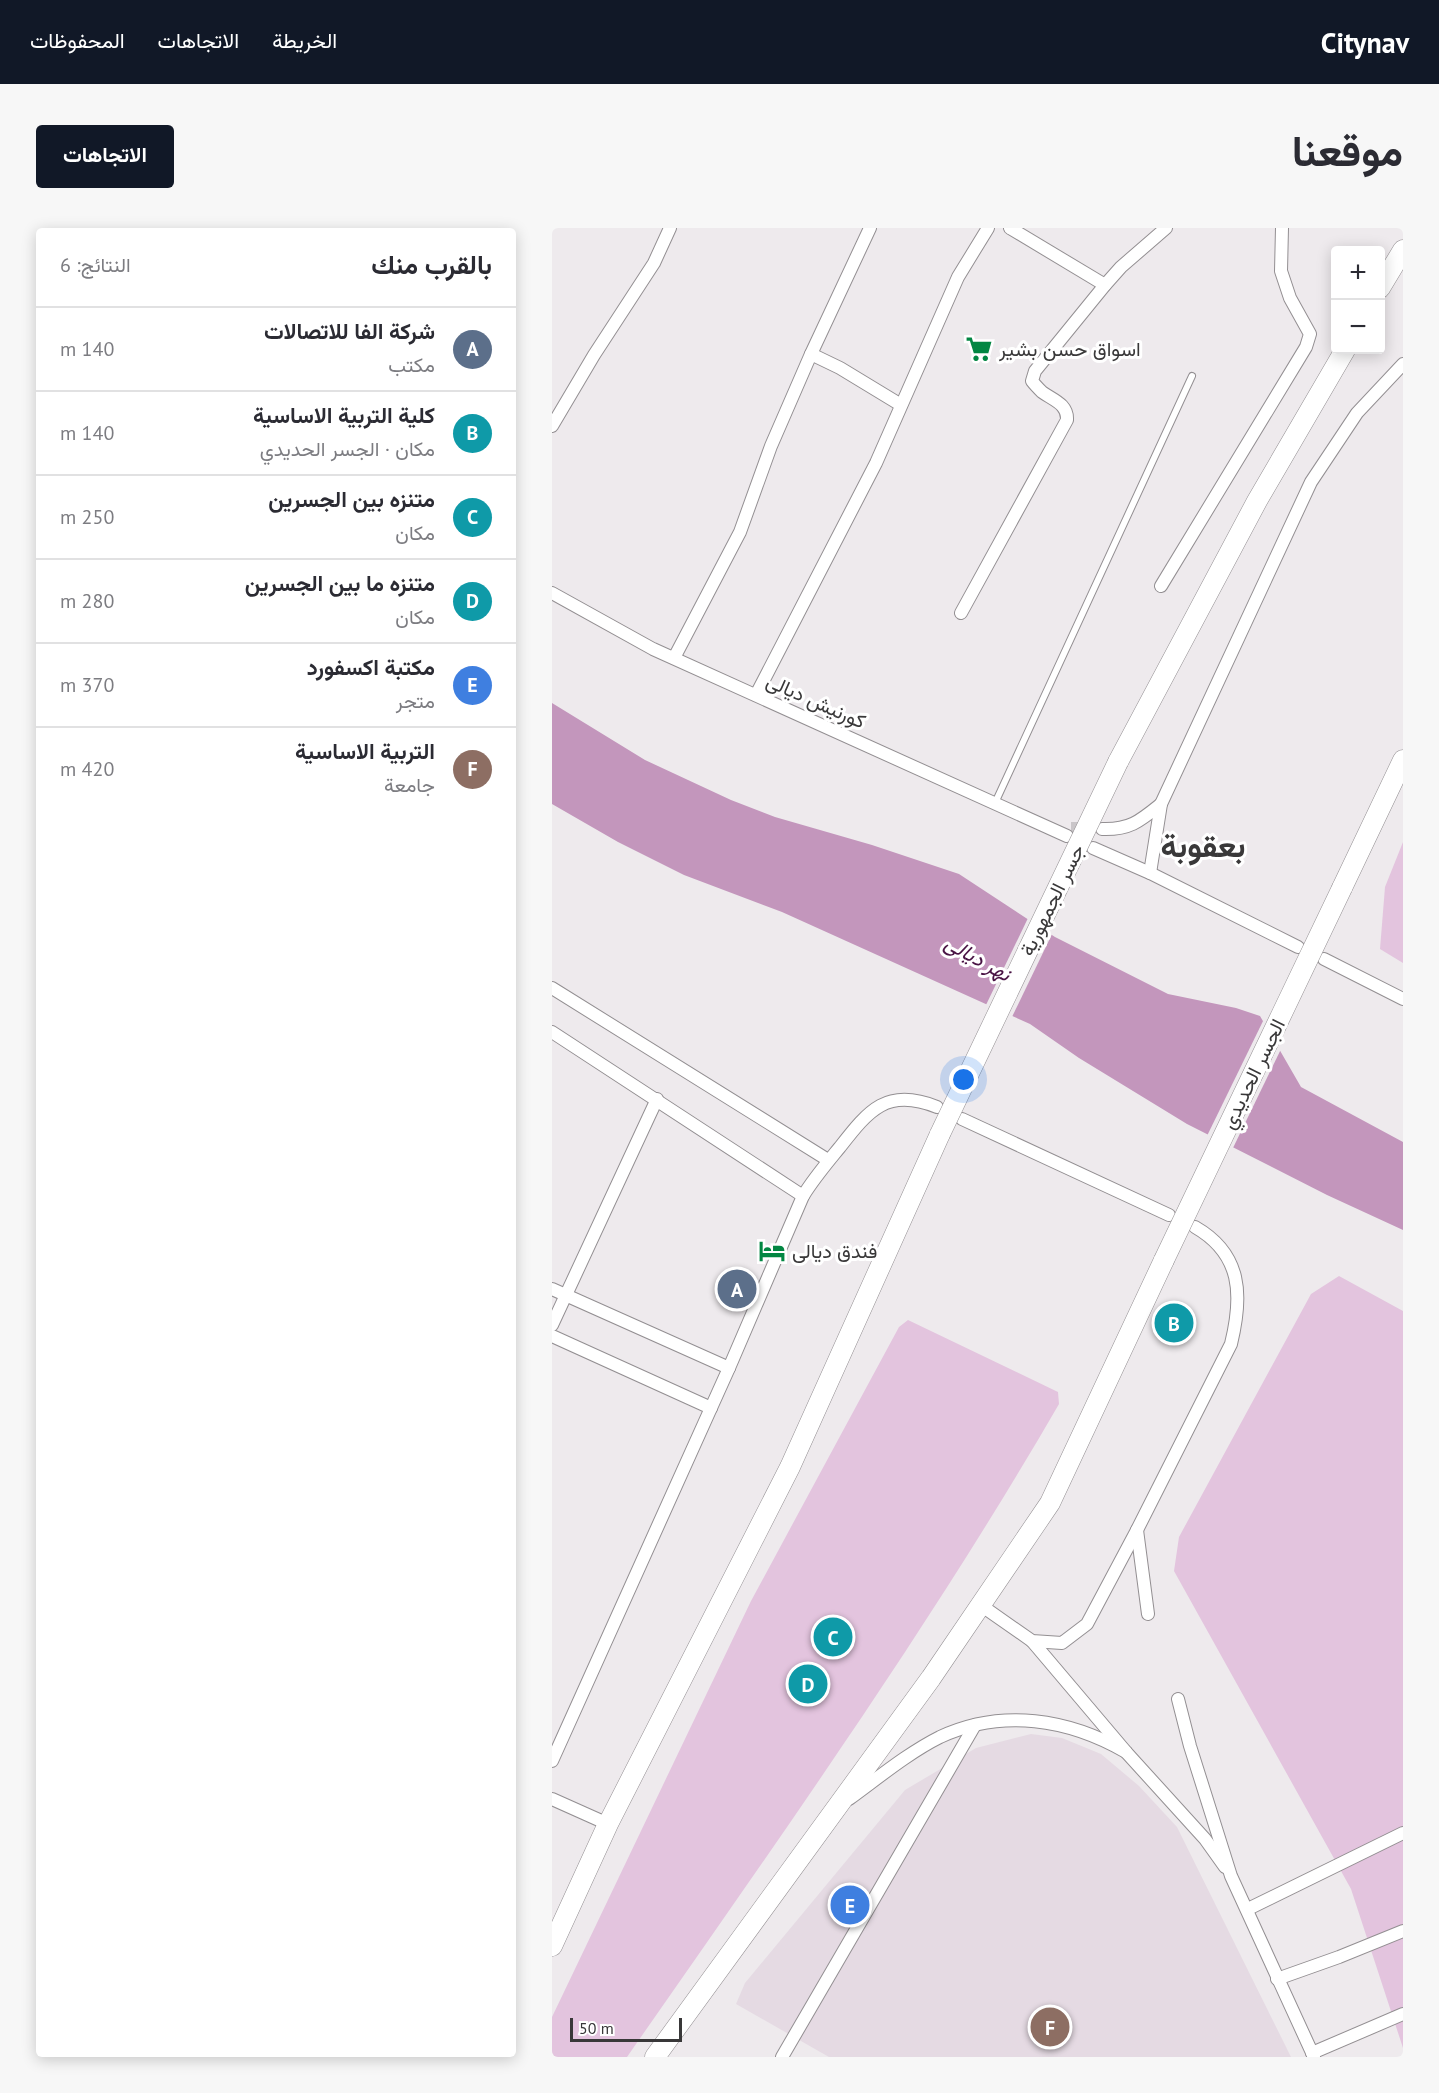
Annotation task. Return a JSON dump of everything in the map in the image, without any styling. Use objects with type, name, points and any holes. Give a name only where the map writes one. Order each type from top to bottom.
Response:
[{"type":"main road","points":[[1385,280],[1403,249]]},
{"type":"main road","name":"جسر الجمهورية","points":[[552,1946],[608,1824],[790,1467],[940,1134],[1118,762],[1257,501],[1343,354]]},
{"type":"main road","name":"الجسر الحديدي","points":[[655,2057],[982,1606],[1050,1503],[1403,760]]},
{"type":"street","points":[[552,426],[594,355],[654,263],[670,228]]},
{"type":"street","points":[[674,658],[740,532],[771,446],[870,228]]},
{"type":"street","points":[[756,695],[876,463],[958,277],[988,228]]},
{"type":"street","points":[[1010,228],[1105,285]]},
{"type":"street","points":[[961,613],[1067,420],[1067,413],[1059,402],[1041,391],[1032,381],[1035,371],[1121,267],[1164,228]]},
{"type":"street","points":[[1161,586],[1306,347],[1310,334],[1290,298],[1281,271],[1282,228]]},
{"type":"street","points":[[811,354],[840,368],[901,405]]},
{"type":"street","points":[[1150,873],[1161,804],[1311,482],[1357,412],[1403,364]]},
{"type":"street","name":"كورنيش ديالى","points":[[552,593],[674,658],[1047,827],[1069,832]]},
{"type":"street","points":[[1102,829],[1118,829],[1136,824],[1161,804]]},
{"type":"street","points":[[1093,848],[1150,873],[1298,947]]},
{"type":"street","points":[[1324,959],[1403,999]]},
{"type":"street","points":[[552,988],[828,1160]]},
{"type":"street","points":[[552,1032],[803,1196]]},
{"type":"street","points":[[552,1761],[729,1368],[803,1196],[828,1160],[868,1112],[879,1105],[903,1098],[937,1107]]},
{"type":"street","points":[[552,1325],[657,1099]]},
{"type":"street","points":[[962,1119],[1169,1215]]},
{"type":"street","points":[[1032,1641],[1062,1643],[1087,1623],[1232,1344],[1237,1319],[1238,1293],[1233,1268],[1227,1255],[1218,1244],[1195,1227]]},
{"type":"street","points":[[552,1289],[729,1368]]},
{"type":"street","points":[[552,1336],[711,1408]]},
{"type":"street","points":[[1137,1530],[1148,1614]]},
{"type":"street","points":[[982,1606],[1032,1641],[1126,1752],[1205,1839],[1231,1876],[1248,1909],[1277,1979],[1313,2055],[1403,2014]]},
{"type":"street","points":[[1178,1699],[1190,1746],[1231,1876]]},
{"type":"street","points":[[838,1807],[922,1747],[941,1737],[975,1725],[1003,1721],[1046,1722],[1088,1732],[1126,1752]]},
{"type":"street","points":[[787,2055],[975,1725]]},
{"type":"street","points":[[552,1798],[608,1824]]},
{"type":"street","points":[[1248,1909],[1403,1833]]},
{"type":"street","points":[[1277,1979],[1403,1931]]},
{"type":"lane","points":[[995,803],[1192,376]]},
{"type":"shaded area","points":[[1403,842],[1403,963],[1380,949],[1385,887]]},
{"type":"shaded area","points":[[1339,1276],[1403,1311],[1403,2048],[1351,1889],[1174,1571],[1179,1537],[1311,1294]]},
{"type":"shaded area","points":[[908,1320],[1058,1392],[1059,1404],[904,1654],[795,1816],[627,2057],[552,2057],[552,2017],[751,1601],[899,1327]]},
{"type":"shaded area","points":[[1031,1734],[1062,1738],[1101,1754],[1139,1786],[1177,1827],[1291,2057],[829,2057],[736,2004],[745,1983],[905,1790],[976,1748]]},
{"type":"water","name":"نهر ديالى","points":[[552,703],[645,760],[731,800],[775,817],[872,845],[959,874],[1055,937],[1168,994],[1236,1008],[1260,1016],[1301,1087],[1403,1142],[1403,1230],[1327,1195],[1187,1124],[1079,1058],[1030,1024],[782,912],[684,875],[618,842],[552,804]]},
{"type":"pier","points":[[1029,916],[1053,932],[1011,1019],[985,1007]]},
{"type":"pier","points":[[1265,1017],[1282,1047],[1232,1150],[1206,1138]]},
{"type":"tunnel","points":[[1071,828],[1092,828]]},
{"type":"place","name":"اسواق حسن بشير","points":[[979,349]]},
{"type":"place","name":"فندق ديالى","points":[[772,1251]]},
{"type":"place","name":"شركة الفا للاتصالات","points":[[737,1289]]},
{"type":"place","name":"كلية التربية الاساسية","points":[[1174,1323]]},
{"type":"place","name":"متنزه بين الجسرين","points":[[833,1637]]},
{"type":"place","name":"متنزه ما بين الجسرين","points":[[808,1684]]},
{"type":"place","name":"مكتبة اكسفورد","points":[[850,1905]]},
{"type":"place","name":"التربية الاساسية","points":[[1050,2027]]},
{"type":"district","name":"بعقوبة","points":[[1203,845]]}]
